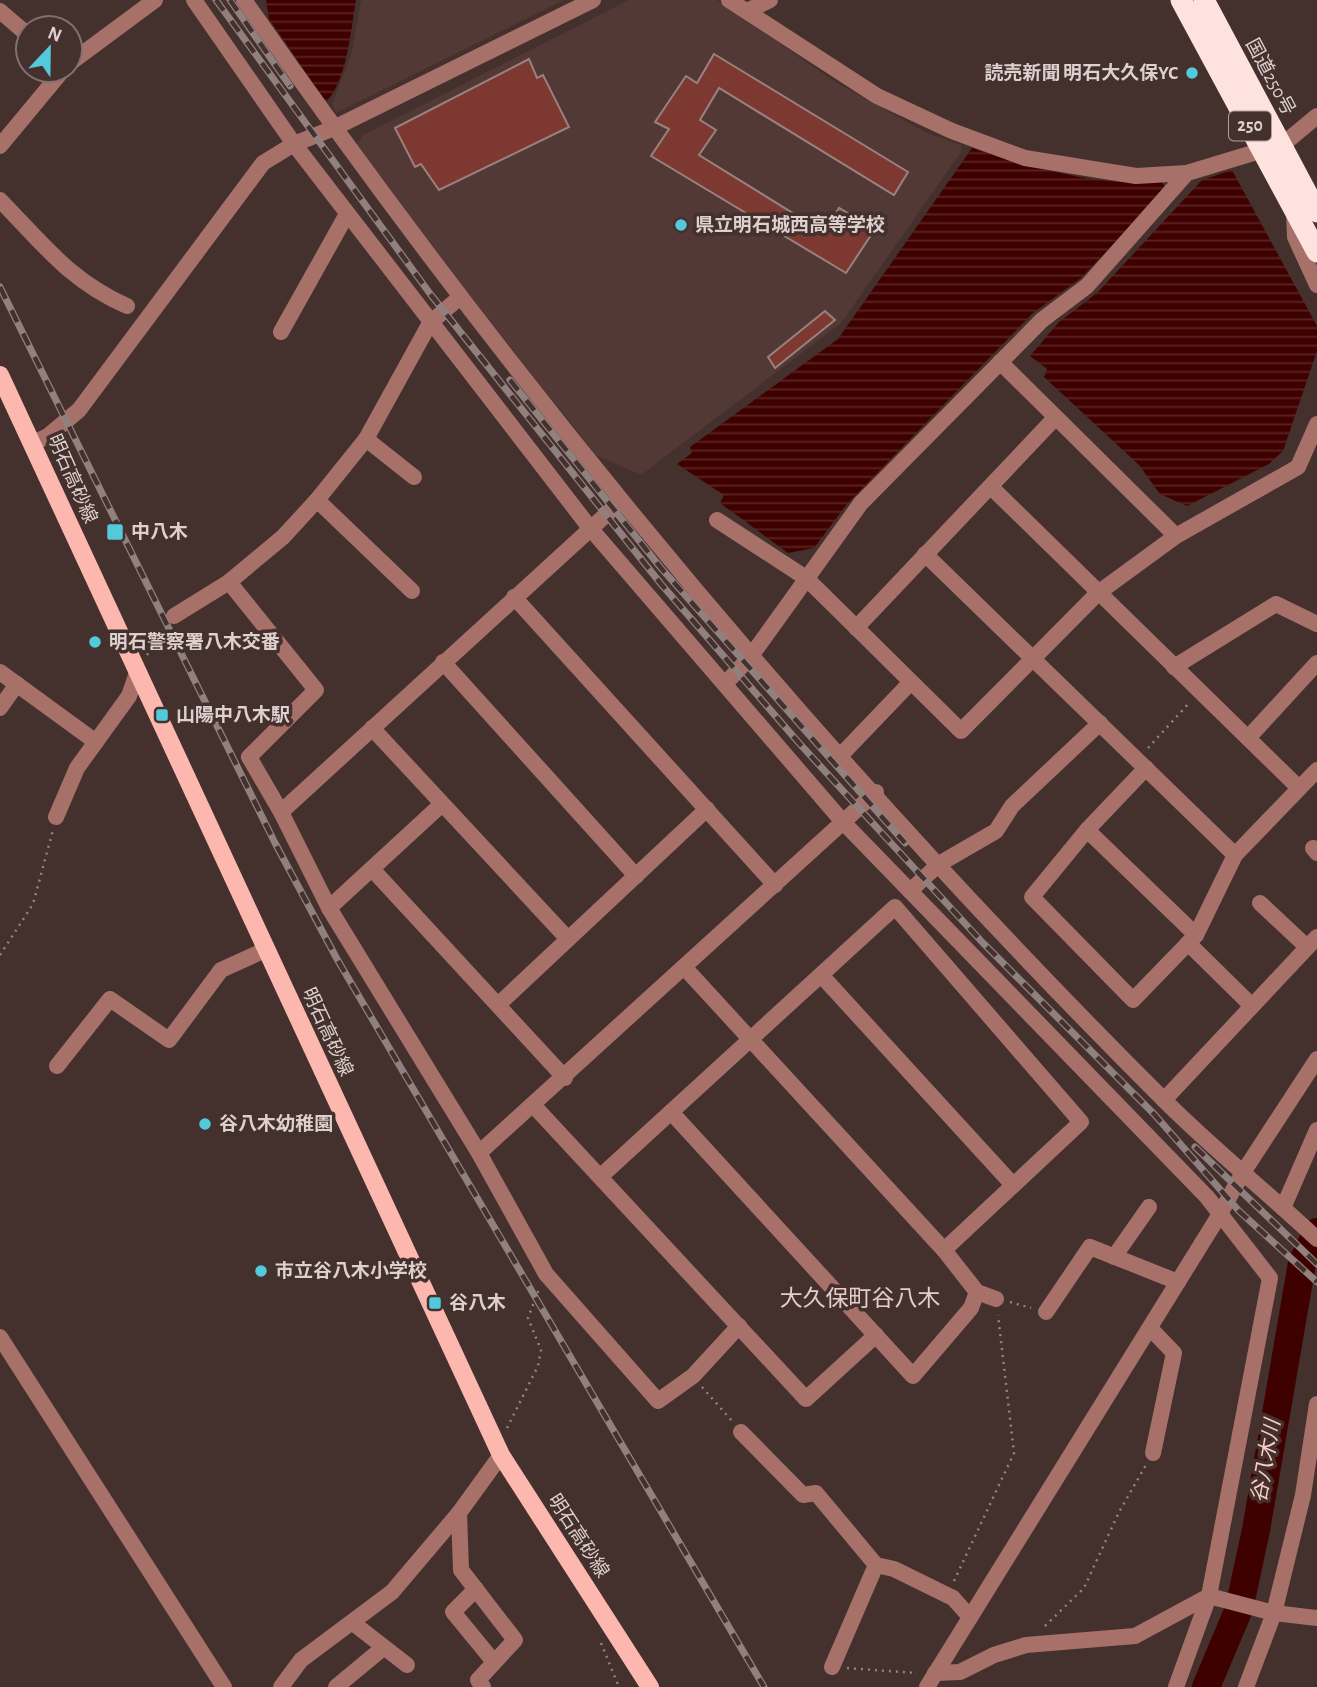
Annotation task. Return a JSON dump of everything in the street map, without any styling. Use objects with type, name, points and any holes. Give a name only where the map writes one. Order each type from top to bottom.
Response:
[{"type":"highway","name":"国道250号","points":[[1181,0],[1272,148],[1296,172],[1317,212]]},
{"type":"highway","name":"国道250号","points":[[1204,0],[1272,148],[1294,207],[1317,252]]},
{"type":"main road","name":"明石高砂線","points":[[0,375],[501,1455],[650,1687]]},
{"type":"street","points":[[84,53],[155,0]]},
{"type":"street","points":[[194,0],[294,144],[590,528],[843,822],[1220,1214],[1270,1278],[1209,1596],[1175,1687]]},
{"type":"street","points":[[244,0],[459,298],[621,501],[751,656],[939,864],[1164,1100],[1242,1174],[1317,1239]]},
{"type":"street","points":[[33,443],[48,436],[79,410],[263,163],[294,144],[334,128],[593,0]]},
{"type":"street","points":[[729,0],[877,96],[952,131],[1025,158],[1136,176],[1187,173],[1272,148],[1317,116]]},
{"type":"street","points":[[747,11],[770,0]]},
{"type":"street","points":[[0,11],[14,23]]},
{"type":"street","points":[[0,146],[51,84]]},
{"type":"street","points":[[1296,172],[1317,199]]},
{"type":"street","points":[[725,684],[751,656],[861,503],[1042,320],[1087,286],[1187,173]]},
{"type":"street","points":[[0,200],[60,264],[95,292],[127,306]]},
{"type":"street","points":[[1294,207],[1295,237],[1317,285]]},
{"type":"street","points":[[281,332],[347,214]]},
{"type":"street","points":[[174,616],[229,582],[283,537],[317,500],[366,439],[430,323],[459,298]]},
{"type":"street","points":[[1000,362],[1176,536]]},
{"type":"street","points":[[856,628],[1055,418]]},
{"type":"street","points":[[717,520],[806,578],[961,732],[1098,593],[1176,536],[1298,467],[1317,424]]},
{"type":"street","points":[[366,439],[414,477]]},
{"type":"street","points":[[991,487],[1300,788]]},
{"type":"street","points":[[317,500],[412,591]]},
{"type":"street","points":[[281,811],[621,501]]},
{"type":"street","points":[[925,554],[1235,855]]},
{"type":"street","points":[[229,582],[316,690],[249,757],[281,811],[329,908],[479,1153],[545,1274],[658,1401],[693,1377],[739,1326]]},
{"type":"street","points":[[514,597],[775,885]]},
{"type":"street","points":[[1174,667],[1276,604],[1317,625]]},
{"type":"street","points":[[443,662],[636,876]]},
{"type":"street","points":[[1248,738],[1317,663]]},
{"type":"street","points":[[0,672],[96,742]]},
{"type":"street","points":[[56,817],[76,768],[129,696],[137,673]]},
{"type":"street","points":[[841,755],[911,682]]},
{"type":"street","points":[[0,708],[17,684]]},
{"type":"street","points":[[910,891],[939,864],[996,831],[1012,806],[1100,723]]},
{"type":"street","points":[[372,728],[568,939]]},
{"type":"street","points":[[1142,764],[1032,897],[1133,1000],[1192,939],[1235,855],[1317,770]]},
{"type":"street","points":[[479,1153],[534,1106],[876,792]]},
{"type":"street","points":[[329,908],[442,804]]},
{"type":"street","points":[[500,1003],[707,809]]},
{"type":"street","points":[[1087,830],[1252,1006]]},
{"type":"street","points":[[372,869],[500,1003],[565,1077]]},
{"type":"street","points":[[1164,1100],[1312,942],[1260,903]]},
{"type":"street","points":[[601,1176],[895,907],[1081,1122],[944,1250]]},
{"type":"street","points":[[57,1066],[110,999],[169,1040],[221,970],[265,950]]},
{"type":"street","points":[[684,967],[944,1250],[977,1292],[996,1298]]},
{"type":"street","points":[[821,975],[1013,1185]]},
{"type":"street","points":[[931,1680],[1150,1328],[1242,1174],[1317,1059]]},
{"type":"street","points":[[534,1106],[806,1399],[876,1335]]},
{"type":"street","points":[[671,1112],[913,1376],[971,1308],[977,1292]]},
{"type":"street","points":[[1283,1208],[1317,1129]]},
{"type":"street","points":[[1114,1256],[1149,1207]]},
{"type":"street","points":[[1046,1312],[1090,1247],[1178,1282]]},
{"type":"street","points":[[1150,1328],[1174,1353],[1153,1453]]},
{"type":"street","points":[[0,1337],[224,1687]]},
{"type":"street","points":[[1246,1687],[1274,1613],[1303,1495],[1317,1404]]},
{"type":"street","points":[[741,1432],[803,1495],[816,1493],[876,1565],[894,1569],[953,1598],[970,1617]]},
{"type":"street","points":[[281,1687],[301,1660],[392,1592],[459,1513],[501,1455]]},
{"type":"street","points":[[459,1513],[461,1570],[515,1640],[478,1680],[483,1687]]},
{"type":"street","points":[[832,1667],[876,1565]]},
{"type":"street","points":[[476,1590],[453,1612],[494,1662]]},
{"type":"street","points":[[931,1680],[956,1680],[994,1655],[1026,1645],[1135,1636],[1209,1596],[1274,1613],[1317,1618]]},
{"type":"street","points":[[353,1623],[407,1665]]},
{"type":"street","points":[[336,1687],[383,1648]]},
{"type":"path","points":[[137,673],[174,616]]},
{"type":"path","points":[[1142,764],[1200,691]]},
{"type":"path","points":[[0,956],[33,904],[56,817]]},
{"type":"path","points":[[501,1455],[505,1430],[538,1366],[541,1350],[528,1318],[545,1274]]},
{"type":"path","points":[[953,1598],[954,1578],[1014,1452],[996,1298],[1046,1312]]},
{"type":"path","points":[[693,1377],[741,1432]]},
{"type":"path","points":[[1026,1645],[1084,1588],[1119,1512],[1153,1453]]},
{"type":"path","points":[[832,1667],[931,1680]]},
{"type":"shaded area","points":[[266,0],[356,0],[339,82],[326,102],[269,19]]},
{"type":"shaded area","points":[[361,0],[564,0],[336,113],[332,104],[352,53]]},
{"type":"shaded area","points":[[629,0],[717,0],[835,82],[929,134],[961,145],[961,152],[841,323],[641,475],[596,455],[424,238],[357,144],[363,135]]},
{"type":"shaded area","points":[[972,148],[1090,179],[1162,182],[1166,189],[1081,278],[1033,313],[847,504],[814,548],[788,553],[720,503],[724,495],[677,464],[692,453],[690,447],[838,339]]},
{"type":"shaded area","points":[[1232,170],[1317,326],[1317,351],[1283,451],[1269,464],[1187,506],[1160,494],[1139,465],[1044,377],[1047,369],[1030,356],[1059,322],[1097,293],[1202,180]]},
{"type":"building","points":[[714,54],[908,172],[894,195],[719,88],[700,120],[716,130],[699,155],[825,233],[839,208],[875,229],[846,273],[651,156],[669,129],[655,122],[686,76],[697,83]]},
{"type":"building","points":[[529,59],[537,78],[543,75],[569,127],[439,190],[421,164],[415,167],[395,128]]},
{"type":"building","points":[[825,311],[835,320],[775,368],[768,357]]},
{"type":"waterway","name":"谷八木川","points":[[1206,1687],[1239,1609],[1256,1530],[1302,1263],[1317,1232]]},
{"type":"railway","points":[[216,0],[431,295],[661,584],[799,743],[983,943],[1154,1114],[1239,1211],[1317,1282]]},
{"type":"railway","points":[[230,0],[290,86]]},
{"type":"railway","points":[[0,287],[275,843],[337,959],[764,1687]]},
{"type":"railway","points":[[510,380],[661,568],[905,843]]},
{"type":"railway","points":[[1195,1147],[1317,1264]]},
{"type":"place","name":"読売新聞 明石大久保YC","points":[[1192,73]]},
{"type":"place","name":"県立明石城西高等学校","points":[[681,225]]},
{"type":"place","name":"中八木","points":[[115,532]]},
{"type":"place","name":"明石警察署八木交番","points":[[95,642]]},
{"type":"place","name":"山陽中八木駅","points":[[162,715]]},
{"type":"place","name":"谷八木幼稚園","points":[[205,1124]]},
{"type":"place","name":"市立谷八木小学校","points":[[261,1271]]},
{"type":"place","name":"谷八木","points":[[435,1303]]},
{"type":"district","name":"大久保町谷八木","points":[[860,1299]]}]
